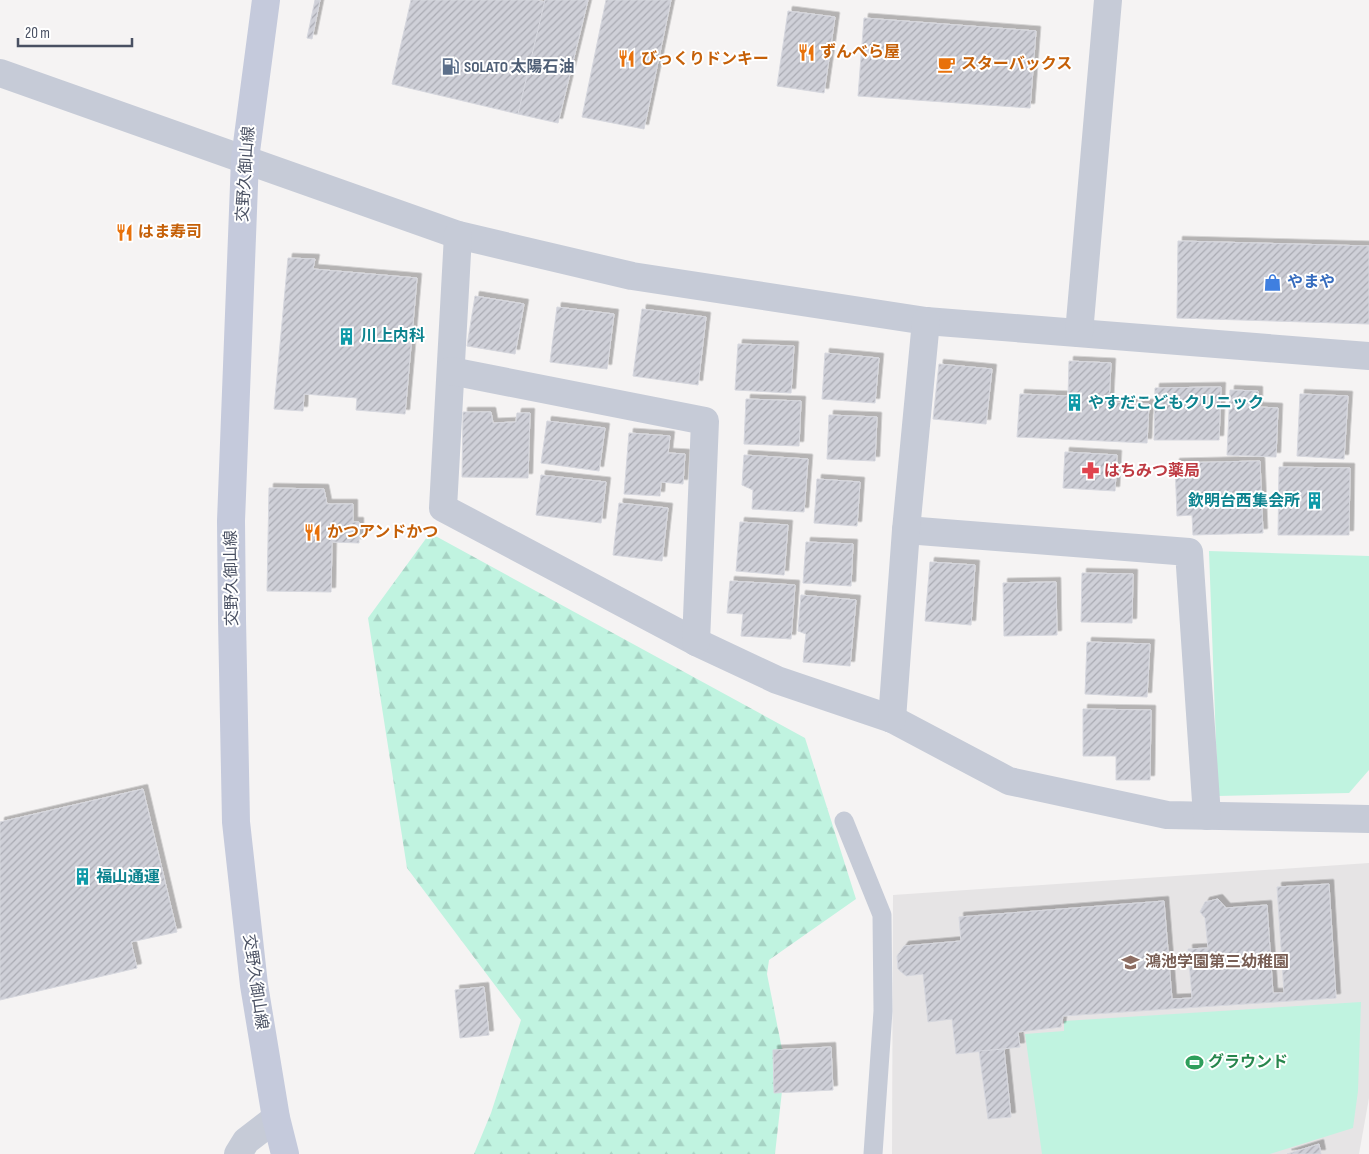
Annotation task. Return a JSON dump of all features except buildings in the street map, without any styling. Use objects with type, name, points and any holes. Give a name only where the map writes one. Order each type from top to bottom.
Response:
[{"type":"main road","name":"交野久御山線","points":[[266,0],[245,159],[231,520],[236,822],[254,985],[276,1118],[285,1154]]},
{"type":"street","points":[[1079,333],[1108,0]]},
{"type":"street","points":[[0,73],[458,235],[632,276],[926,321],[1369,356]]},
{"type":"street","points":[[458,235],[443,508],[696,642],[777,680],[892,719],[1009,781],[1167,815],[1369,819]]},
{"type":"street","points":[[892,719],[906,530],[926,321]]},
{"type":"street","points":[[451,371],[705,421],[696,642]]},
{"type":"street","points":[[906,530],[1189,552],[1207,816]]},
{"type":"street","points":[[238,1154],[246,1140],[276,1118]]},
{"type":"lane","points":[[844,821],[882,914],[883,1011],[873,1154]]},
{"type":"shaded area","name":"鴻池学園第三幼稚園","points":[[1369,863],[1369,1098],[1359,1154],[892,1154],[893,895]]},
{"type":"green space","points":[[430,533],[805,738],[856,899],[769,960],[767,974],[785,1064],[775,1154],[474,1154],[491,1113],[521,1020],[407,868],[368,618]]},
{"type":"green space","points":[[1209,551],[1369,556],[1369,770],[1349,793],[1218,796]]},
{"type":"green space","name":"グラウンド","points":[[1361,1002],[1358,1091],[1353,1128],[1270,1154],[1042,1154],[1025,1034],[1064,1031],[1064,1021]]},
{"type":"place","name":"ずんべら屋","points":[[806,52]]},
{"type":"place","name":"びっくりドンキー","points":[[627,59]]},
{"type":"place","name":"スターバックス","points":[[947,64]]},
{"type":"place","name":"SOLATO 太陽石油","points":[[450,67]]},
{"type":"place","name":"はま寿司","points":[[124,232]]},
{"type":"place","name":"やまや","points":[[1273,282]]},
{"type":"place","name":"川上内科","points":[[347,336]]},
{"type":"place","name":"やすだこどもクリニック","points":[[1074,403]]},
{"type":"place","name":"はちみつ薬局","points":[[1090,471]]},
{"type":"place","name":"欽明台西集会所","points":[[1314,501]]},
{"type":"place","name":"かつアンドかつ","points":[[313,532]]},
{"type":"place","name":"福山通運","points":[[82,877]]},
{"type":"place","name":"鴻池学園第三幼稚園","points":[[1131,962]]},
{"type":"place","name":"グラウンド","points":[[1194,1062]]}]
